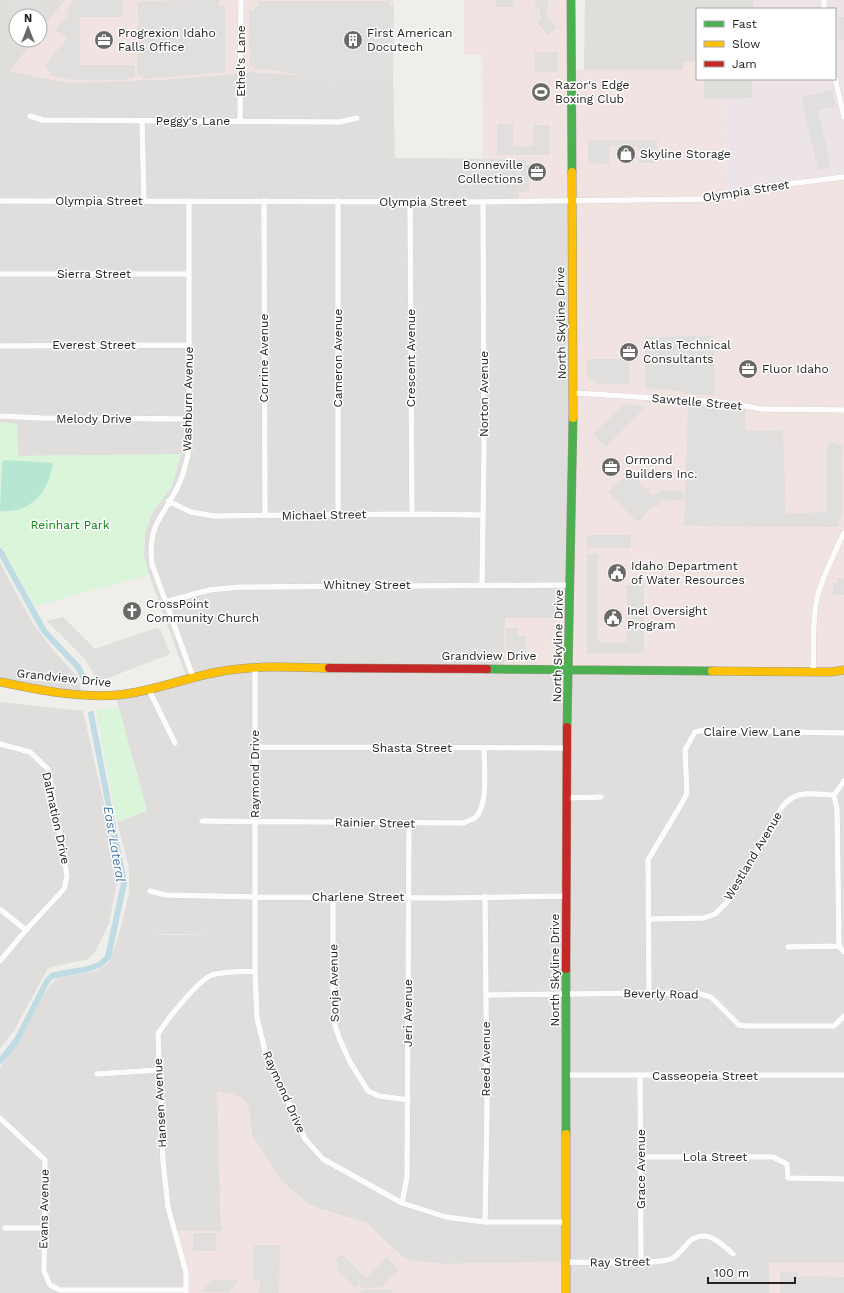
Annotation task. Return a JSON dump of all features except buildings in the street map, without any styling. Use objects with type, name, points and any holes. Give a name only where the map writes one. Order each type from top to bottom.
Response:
[{"type":"main road","name":"North Skyline Drive","points":[[566,1293],[566,798],[574,393],[571,0]]},
{"type":"main road","name":"Grandview Drive","points":[[0,682],[31,688],[104,696],[134,693],[193,677],[232,669],[255,667],[569,668],[813,672],[844,670]]},
{"type":"main road","name":"Grandview Drive","points":[[831,672],[844,676]]},
{"type":"street","name":"Ethel's Lane","points":[[240,121],[241,0]]},
{"type":"street","points":[[835,80],[844,117]]},
{"type":"street","name":"Peggy's Lane","points":[[30,116],[43,120],[142,122],[340,122],[357,118]]},
{"type":"street","points":[[142,122],[144,201]]},
{"type":"street","name":"Olympia Street","points":[[0,201],[483,202],[711,199],[755,188],[844,177]]},
{"type":"street","name":"Washburn Avenue","points":[[189,201],[189,448],[179,484],[157,519],[151,543],[152,564],[193,677]]},
{"type":"street","name":"Corrine Avenue","points":[[264,201],[265,515]]},
{"type":"street","name":"Cameron Avenue","points":[[338,201],[338,515]]},
{"type":"street","name":"Crescent Avenue","points":[[410,202],[412,514]]},
{"type":"street","name":"Norton Avenue","points":[[482,585],[483,202]]},
{"type":"street","name":"Sierra Street","points":[[0,274],[188,274]]},
{"type":"street","name":"Everest Street","points":[[0,346],[188,345]]},
{"type":"street","name":"Sawtelle Street","points":[[574,393],[721,402],[776,410],[844,410]]},
{"type":"street","name":"Melody Drive","points":[[0,416],[41,418],[189,419]]},
{"type":"street","name":"Michael Street","points":[[168,501],[191,512],[204,515],[483,515]]},
{"type":"street","points":[[813,672],[814,624],[817,599],[822,580],[844,533]]},
{"type":"street","name":"Whitney Street","points":[[165,602],[209,590],[240,586],[571,585]]},
{"type":"street","name":"Raymond Drive","points":[[255,667],[256,747],[254,821],[255,971],[257,1018],[265,1051],[305,1139],[323,1159],[402,1203],[446,1217],[485,1222],[566,1222]]},
{"type":"street","points":[[149,690],[175,743]]},
{"type":"street","name":"Claire View Lane","points":[[649,993],[648,860],[687,793],[685,750],[695,732],[704,730],[844,733]]},
{"type":"street","name":"Dalmation Drive","points":[[0,744],[30,752],[48,769],[67,876],[64,889],[0,961]]},
{"type":"street","name":"Shasta Street","points":[[256,747],[567,748]]},
{"type":"street","name":"Rainier Street","points":[[202,821],[463,823],[475,818],[484,800],[484,748]]},
{"type":"street","points":[[844,781],[834,795],[838,816],[839,946],[844,952]]},
{"type":"street","name":"Westland Avenue","points":[[648,918],[704,918],[715,914],[727,902],[782,807],[789,798],[797,794],[834,795]]},
{"type":"street","points":[[566,798],[601,798]]},
{"type":"street","name":"Jeri Avenue","points":[[402,1203],[407,1177],[409,823]]},
{"type":"street","name":"Charlene Street","points":[[150,891],[166,895],[255,897],[408,898],[567,896]]},
{"type":"street","name":"Sonja Avenue","points":[[333,897],[333,996],[335,1026],[337,1033],[350,1062],[368,1090],[379,1096],[408,1100]]},
{"type":"street","name":"Reed Avenue","points":[[485,897],[487,1112],[485,1222]]},
{"type":"street","points":[[1,910],[26,930]]},
{"type":"street","points":[[788,947],[839,946]]},
{"type":"street","name":"Hansen Avenue","points":[[186,1291],[186,1272],[168,1207],[158,1070],[158,1034],[165,1023],[204,979],[219,973],[255,971]]},
{"type":"street","name":"Beverly Road","points":[[486,995],[649,993],[700,994],[711,997],[739,1025],[748,1026],[834,1026],[844,1016]]},
{"type":"street","points":[[97,1074],[158,1070]]},
{"type":"street","name":"Casseopeia Street","points":[[567,1075],[844,1075]]},
{"type":"street","name":"Grace Avenue","points":[[640,1076],[642,1157],[641,1262]]},
{"type":"street","name":"Evans Avenue","points":[[0,1118],[45,1160],[44,1271],[50,1285],[60,1290],[82,1291],[186,1291]]},
{"type":"street","name":"Lola Street","points":[[642,1157],[773,1157],[787,1164],[788,1178],[844,1179]]},
{"type":"street","points":[[5,1228],[44,1228]]},
{"type":"street","name":"Ray Street","points":[[566,1262],[657,1262],[673,1258],[693,1238],[703,1236],[714,1239],[733,1254]]},
{"type":"shaded area","points":[[0,0],[65,0],[48,22],[48,8],[8,8],[8,48],[28,48],[0,83]]},
{"type":"shaded area","points":[[3,0],[47,0],[41,8],[14,8]]},
{"type":"shaded area","points":[[65,0],[394,0],[393,75],[333,81],[301,75],[252,72],[172,79],[69,83],[9,71],[28,48],[48,48],[48,22]]},
{"type":"shaded area","points":[[74,0],[122,0],[122,17],[80,17],[80,65],[135,65],[135,76],[124,80],[73,80],[51,76],[51,72],[44,67],[67,38],[55,30],[69,14],[66,12]]},
{"type":"shaded area","points":[[219,0],[219,6],[225,6],[225,72],[142,79],[141,75],[137,75],[138,3],[142,3],[142,1]]},
{"type":"shaded area","points":[[464,0],[571,0],[572,69],[682,70],[683,62],[696,61],[696,80],[704,80],[704,98],[725,98],[727,194],[844,177],[844,670],[504,668],[505,618],[570,618],[572,201],[519,201],[517,159],[483,159],[482,55],[464,55]]},
{"type":"shaded area","points":[[496,0],[514,0],[514,7],[496,7]]},
{"type":"shaded area","points":[[537,0],[549,0],[546,14],[550,21],[557,27],[548,35],[537,23],[541,20],[539,8],[534,5]]},
{"type":"shaded area","points":[[585,0],[753,0],[753,8],[696,8],[696,61],[683,62],[683,70],[584,70]]},
{"type":"shaded area","points":[[753,0],[844,0],[844,177],[727,195],[725,98],[752,98],[752,80],[836,80],[836,8],[753,8]]},
{"type":"shaded area","points":[[258,1],[389,1],[389,5],[394,5],[393,75],[333,81],[275,70],[255,70],[255,66],[250,66],[249,10],[254,10],[254,6],[258,6]]},
{"type":"shaded area","points":[[839,17],[844,17],[844,40],[839,40]]},
{"type":"shaded area","points":[[535,52],[558,52],[558,72],[535,72]]},
{"type":"shaded area","points":[[9,71],[69,83],[172,79],[252,72],[301,75],[333,81],[393,75],[395,158],[518,159],[572,201],[844,674],[844,1263],[769,1263],[769,1293],[566,1293],[566,1262],[443,1264],[411,1261],[401,1256],[367,1223],[311,1206],[281,1181],[252,1135],[249,1110],[218,1092],[221,1231],[179,1242],[186,1293],[0,1293],[0,1068],[48,988],[57,978],[96,971],[109,963],[119,934],[129,893],[129,868],[117,822],[147,810],[115,695],[187,679],[149,575],[144,556],[145,533],[153,511],[171,488],[181,455],[18,456],[17,424],[0,422],[0,83]],"holes":[[[146,934],[215,934],[173,935]]]},
{"type":"shaded area","points":[[704,80],[752,80],[752,98],[704,99]]},
{"type":"shaded area","points":[[832,90],[836,106],[818,110],[831,167],[818,170],[801,97]]},
{"type":"shaded area","points":[[497,124],[513,124],[513,146],[534,146],[534,125],[550,125],[550,155],[497,155]]},
{"type":"shaded area","points":[[588,140],[657,140],[656,163],[639,163],[639,147],[609,146],[609,164],[588,163]]},
{"type":"shaded area","points":[[519,160],[526,160],[526,164],[529,164],[529,192],[519,192]]},
{"type":"shaded area","points":[[714,336],[714,395],[687,394],[682,391],[645,388],[645,337]]},
{"type":"shaded area","points":[[587,359],[629,359],[629,384],[598,384],[587,375]]},
{"type":"shaded area","points":[[624,404],[646,407],[606,447],[593,434]]},
{"type":"shaded area","points":[[688,405],[718,406],[745,410],[745,427],[748,431],[783,430],[786,514],[826,512],[826,451],[829,441],[842,446],[843,513],[838,527],[684,526]]},
{"type":"shaded area","points":[[630,472],[653,496],[661,490],[683,490],[683,500],[659,501],[659,506],[654,506],[637,522],[608,492]]},
{"type":"shaded area","points":[[587,535],[631,535],[631,548],[587,548]]},
{"type":"shaded area","points":[[587,554],[598,554],[598,642],[627,642],[627,585],[644,585],[644,653],[587,654]]},
{"type":"shaded area","points":[[0,563],[32,622],[54,651],[78,677],[82,694],[0,682]]},
{"type":"shaded area","points":[[837,578],[844,578],[844,595],[833,595],[833,583],[837,583]]},
{"type":"shaded area","points":[[63,617],[95,649],[156,628],[160,629],[170,654],[103,680],[97,680],[85,659],[47,621]]},
{"type":"shaded area","points":[[506,628],[518,628],[518,636],[526,636],[526,654],[507,654]]},
{"type":"shaded area","points":[[0,702],[83,711],[113,843],[118,877],[109,923],[96,951],[88,959],[48,968],[15,1029],[0,1049]]},
{"type":"shaded area","points":[[217,1092],[229,1093],[240,1097],[247,1103],[252,1135],[281,1181],[311,1206],[367,1223],[401,1256],[411,1261],[443,1264],[566,1262],[566,1293],[186,1293],[186,1272],[175,1231],[221,1231]]},
{"type":"shaded area","points":[[193,1233],[216,1233],[216,1251],[193,1251]]},
{"type":"shaded area","points":[[257,1245],[280,1245],[279,1293],[259,1293],[260,1280],[253,1280],[253,1247]]},
{"type":"shaded area","points":[[342,1254],[366,1278],[387,1257],[399,1270],[381,1287],[363,1288],[359,1284],[355,1288],[336,1269],[339,1265],[335,1261]]},
{"type":"shaded area","points":[[769,1263],[844,1263],[844,1293],[769,1293]]},
{"type":"shaded area","points":[[780,1272],[798,1272],[799,1276],[844,1277],[844,1293],[780,1293]]},
{"type":"shaded area","points":[[213,1280],[238,1280],[230,1292],[200,1292]]},
{"type":"shaded area","points":[[362,1290],[392,1290],[392,1293],[360,1293]]},
{"type":"green space","name":"Reinhart Park","points":[[0,422],[17,424],[18,456],[181,454],[171,488],[153,511],[145,533],[144,556],[149,575],[35,606],[0,545]]},
{"type":"green space","points":[[5,460],[53,463],[51,473],[43,491],[37,499],[21,509],[0,511],[2,462]]},
{"type":"green space","points":[[119,707],[147,811],[117,822],[96,710]]},
{"type":"waterway","name":"East Lateral","points":[[0,551],[44,631],[78,667],[84,679]]},
{"type":"waterway","name":"East Lateral","points":[[0,1061],[17,1040],[47,981],[52,976],[97,966],[108,957],[124,883],[91,714]]},
{"type":"traffic: fast","points":[[571,0],[572,172]]},
{"type":"traffic: fast","points":[[567,727],[573,418]]},
{"type":"traffic: fast","points":[[487,669],[712,671]]},
{"type":"traffic: fast","points":[[566,969],[566,1134]]},
{"type":"traffic: slow","points":[[572,172],[573,418]]},
{"type":"traffic: slow","points":[[0,682],[58,693],[102,696],[143,691],[205,675],[246,668],[329,668]]},
{"type":"traffic: slow","points":[[712,671],[831,672],[844,670]]},
{"type":"traffic: slow","points":[[566,1134],[566,1293]]},
{"type":"traffic: jam","points":[[329,668],[487,669]]},
{"type":"traffic: jam","points":[[566,969],[567,727]]},
{"type":"place","name":"Progrexion Idaho Falls Office","points":[[104,40]]},
{"type":"place","name":"First American Docutech","points":[[353,40]]},
{"type":"place","name":"Razor's Edge Boxing Club","points":[[541,92]]},
{"type":"place","name":"Skyline Storage","points":[[626,154]]},
{"type":"place","name":"Bonneville Collections","points":[[537,172]]},
{"type":"place","name":"Atlas Technical Consultants","points":[[629,352]]},
{"type":"place","name":"Fluor Idaho","points":[[748,369]]},
{"type":"place","name":"Ormond Builders Inc.","points":[[611,467]]},
{"type":"place","name":"Idaho Department of Water Resources","points":[[617,573]]},
{"type":"place","name":"CrossPoint Community Church","points":[[132,611]]},
{"type":"place","name":"Inel Oversight Program","points":[[613,618]]}]
